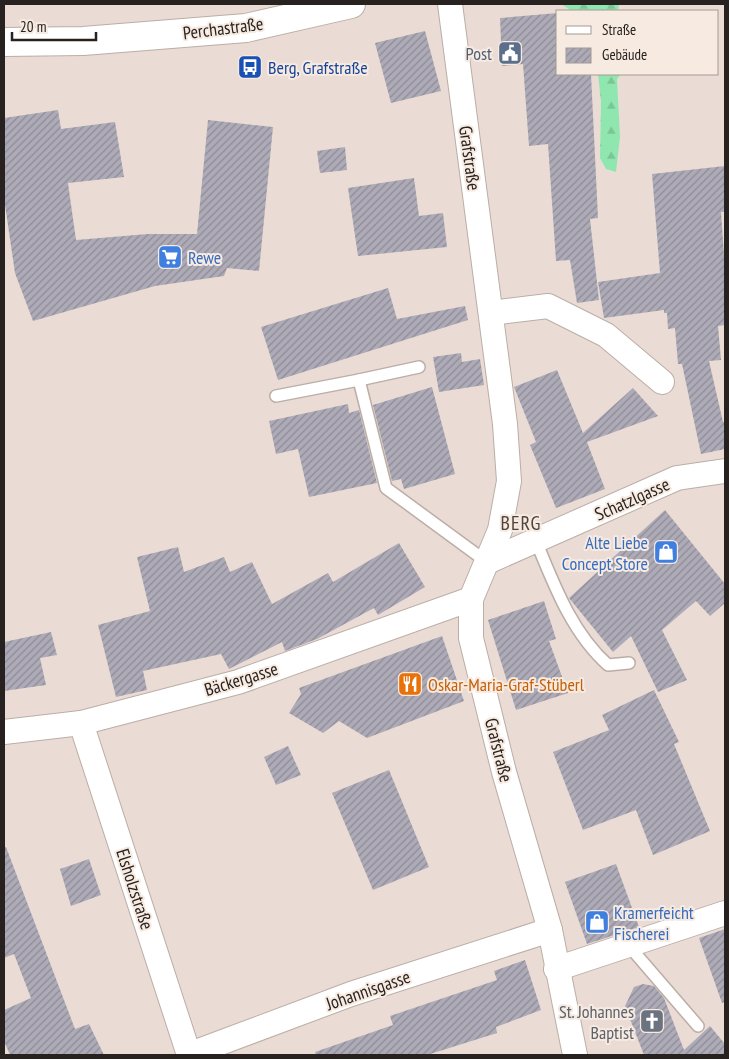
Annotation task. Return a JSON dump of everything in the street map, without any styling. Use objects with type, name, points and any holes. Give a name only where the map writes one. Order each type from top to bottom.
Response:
[{"type":"main road","name":"Perchastraße","points":[[4,42],[84,41],[246,28],[351,4]]},
{"type":"street","name":"Grafstraße","points":[[450,4],[505,424],[509,481],[500,530],[470,600],[472,638],[504,772],[553,950],[575,1055]]},
{"type":"street","points":[[490,312],[548,306],[606,335],[662,382]]},
{"type":"street","name":"Schatzlgasse","points":[[487,562],[678,478],[725,471]]},
{"type":"street","name":"Bäckergasse","points":[[4,732],[81,723],[238,682],[470,600]]},
{"type":"street","name":"Elsholzstraße","points":[[81,723],[189,1055]]},
{"type":"street","name":"Johannisgasse","points":[[189,1055],[351,994],[553,950],[629,946],[725,914]]},
{"type":"lane","points":[[276,396],[419,367]]},
{"type":"lane","points":[[359,380],[386,488],[487,562]]},
{"type":"lane","points":[[536,541],[560,597],[592,651],[608,665],[629,663]]},
{"type":"lane","points":[[629,946],[698,1026]]},
{"type":"green space","points":[[561,4],[619,4],[618,10],[570,10]]},
{"type":"green space","points":[[598,75],[620,75],[617,79],[620,137],[616,172],[606,169],[600,158],[601,102]]},
{"type":"building","points":[[556,13],[556,75],[591,75],[598,218],[590,219],[599,300],[577,303],[570,260],[556,261],[548,144],[529,146],[523,64],[502,66],[500,18]]},
{"type":"building","points":[[425,31],[441,91],[391,103],[375,43]]},
{"type":"building","points":[[58,110],[61,129],[115,122],[124,177],[68,183],[76,240],[148,234],[197,234],[208,120],[273,127],[259,271],[227,268],[224,276],[155,286],[33,321],[15,273],[4,198],[4,118]]},
{"type":"building","points":[[345,147],[347,170],[320,173],[317,151]]},
{"type":"building","points":[[725,166],[725,212],[721,212],[725,269],[725,325],[718,326],[721,360],[709,361],[723,422],[725,422],[725,449],[701,454],[682,364],[678,364],[675,328],[668,329],[667,313],[664,313],[664,310],[604,318],[598,282],[660,273],[652,174]]},
{"type":"building","points":[[414,178],[419,216],[443,213],[447,247],[358,256],[348,188]]},
{"type":"building","points":[[388,288],[397,319],[465,306],[468,320],[278,380],[261,327]]},
{"type":"building","points":[[461,353],[462,362],[480,359],[484,385],[439,392],[433,357]]},
{"type":"building","points":[[557,370],[583,433],[633,388],[658,416],[587,442],[605,489],[556,508],[530,445],[536,442],[514,387]]},
{"type":"building","points":[[432,387],[455,474],[404,489],[401,479],[392,481],[373,405]]},
{"type":"building","points":[[348,404],[349,413],[359,410],[377,483],[309,497],[298,449],[276,454],[269,421]]},
{"type":"building","points":[[665,510],[725,584],[725,603],[710,616],[696,601],[662,630],[687,680],[658,692],[631,636],[613,652],[569,598]]},
{"type":"building","points":[[399,543],[425,587],[378,615],[374,608],[317,639],[285,651],[282,642],[229,669],[221,654],[143,671],[147,690],[116,697],[98,625],[150,611],[137,557],[178,547],[184,572],[224,557],[230,572],[252,562],[272,604],[328,573],[333,582]]},
{"type":"building","points":[[544,601],[556,639],[549,641],[568,693],[516,710],[488,620]]},
{"type":"building","points":[[51,632],[57,655],[40,658],[46,685],[4,691],[4,642]]},
{"type":"building","points":[[442,636],[464,701],[367,738],[339,721],[323,733],[289,713],[301,694],[299,688]]},
{"type":"building","points":[[654,690],[679,742],[674,744],[710,831],[653,855],[636,810],[583,830],[553,752],[609,730],[602,715]]},
{"type":"building","points":[[288,746],[301,775],[276,785],[264,757]]},
{"type":"building","points":[[389,770],[429,867],[373,890],[332,793]]},
{"type":"building","points":[[4,847],[6,847],[75,1029],[89,1024],[104,1055],[10,1055],[4,1041],[4,1010],[31,998],[14,954],[4,958]]},
{"type":"building","points":[[89,859],[101,895],[71,906],[60,869]]},
{"type":"building","points":[[616,864],[639,927],[587,944],[565,882]]},
{"type":"building","points":[[725,929],[725,1002],[722,1003],[699,938]]},
{"type":"building","points":[[525,960],[541,1010],[496,1027],[497,1033],[427,1055],[316,1055],[315,1052],[393,1025],[390,1016],[497,980],[494,971]]},
{"type":"building","name":"St. Johannes Baptist","points":[[643,984],[654,986],[664,998],[684,1050],[710,1026],[725,1044],[725,1055],[644,1055],[625,1006],[634,987]]},
{"type":"place","name":"Post","points":[[510,53]]},
{"type":"place","name":"Berg, Grafstraße","points":[[250,67]]},
{"type":"place","name":"Rewe","points":[[170,257]]},
{"type":"place","name":"Alte Liebe Concept Store","points":[[666,552]]},
{"type":"place","name":"Oskar-Maria-Graf-Stüberl","points":[[410,684]]},
{"type":"place","name":"Kramerfeicht Fischerei","points":[[597,922]]},
{"type":"place","name":"St. Johannes Baptist","points":[[652,1021]]},
{"type":"district","name":"BERG","points":[[521,523]]}]
